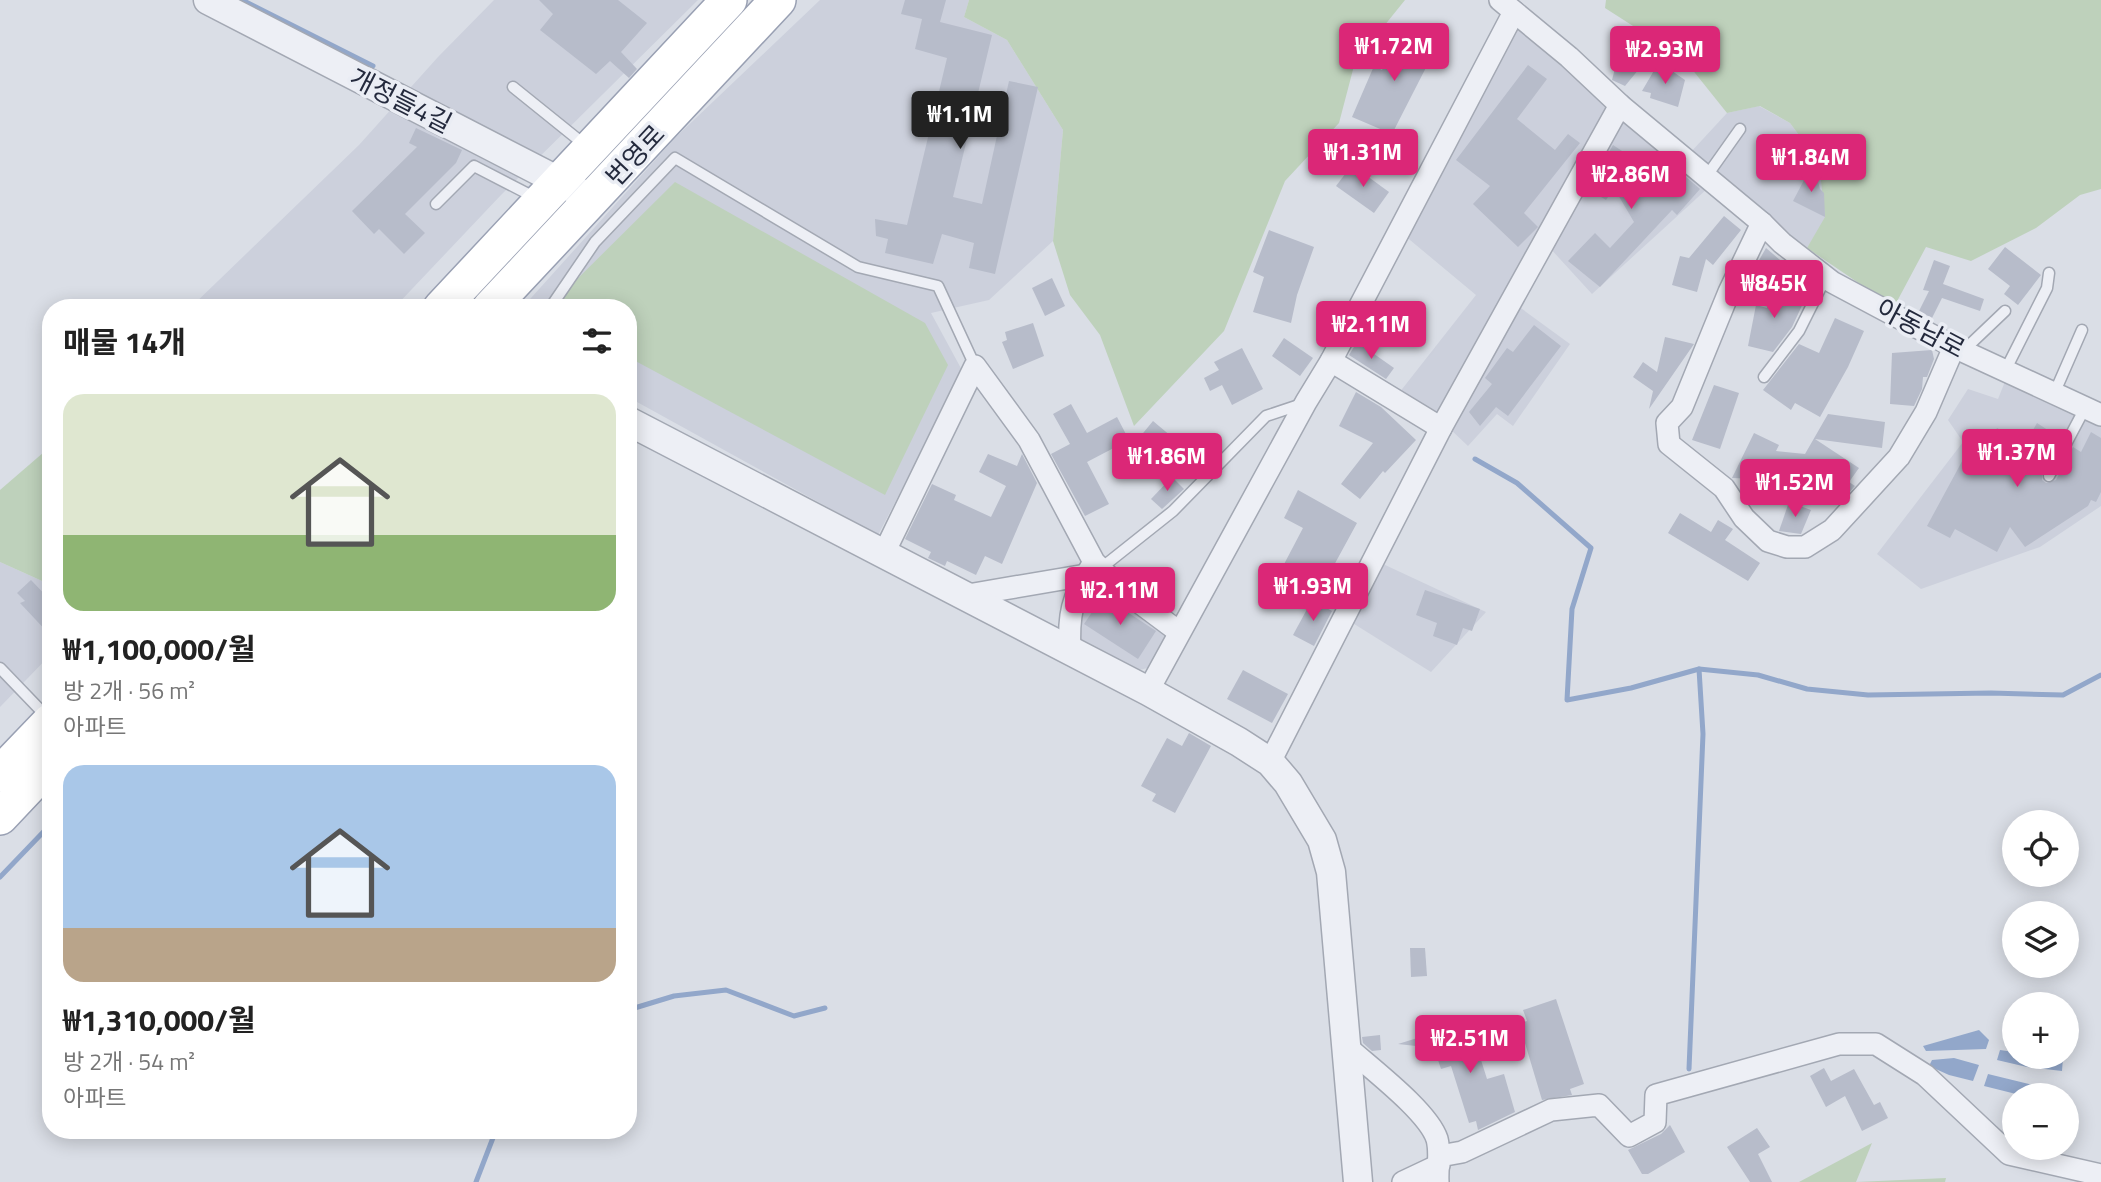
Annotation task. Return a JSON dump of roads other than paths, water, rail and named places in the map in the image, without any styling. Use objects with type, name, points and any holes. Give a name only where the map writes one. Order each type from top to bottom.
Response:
[{"type":"main road","name":"번영로","points":[[449,299],[729,0]]},
{"type":"main road","name":"번영로","points":[[499,299],[778,0]]},
{"type":"main road","points":[[0,774],[42,730]]},
{"type":"main road","points":[[0,817],[42,773]]},
{"type":"street","name":"개정들4길","points":[[208,0],[551,191],[593,200]]},
{"type":"street","name":"아동남로","points":[[1507,6],[1782,243],[1826,277],[1958,349],[2093,412]]},
{"type":"street","points":[[1148,691],[1331,361],[1507,6]]},
{"type":"street","points":[[1270,762],[1441,428],[1620,105]]},
{"type":"street","points":[[1762,223],[1729,292],[1682,407],[1667,423],[1670,444],[1724,488],[1744,518],[1768,541],[1787,547],[1805,547],[1832,530],[1899,457],[1926,412],[1958,349]]},
{"type":"street","points":[[1331,361],[1441,428]]},
{"type":"street","points":[[883,555],[975,366],[1028,440],[1093,569],[1179,632]]},
{"type":"street","points":[[637,426],[1148,691],[1270,762],[1288,783],[1322,841],[1331,872],[1358,1182]]},
{"type":"street","points":[[962,596],[1093,569]]},
{"type":"street","points":[[1070,651],[1068,622],[1075,592],[1093,569]]},
{"type":"street","points":[[1403,1182],[1439,1168],[1462,1152],[1550,1110],[1600,1105],[1629,1136],[1655,1122],[1656,1095],[1839,1044],[1875,1044],[1925,1074],[2009,1154],[2101,1175]]},
{"type":"street","points":[[1346,1046],[1421,1115],[1436,1135],[1439,1168]]},
{"type":"lane","points":[[513,87],[590,149]]},
{"type":"lane","points":[[1706,177],[1740,129]]},
{"type":"lane","points":[[556,299],[595,242],[675,158],[858,267],[938,286],[975,366]]},
{"type":"lane","points":[[436,204],[474,166],[551,191]]},
{"type":"lane","points":[[2005,371],[2048,288],[2049,274]]},
{"type":"lane","points":[[1764,377],[1799,331],[1826,277]]},
{"type":"lane","points":[[1958,349],[2005,312]]},
{"type":"lane","points":[[2054,394],[2082,330]]},
{"type":"lane","points":[[1093,569],[1173,511],[1266,416],[1306,402]]},
{"type":"lane","points":[[2049,476],[2093,412]]},
{"type":"lane","points":[[0,668],[42,712]]},
{"type":"water","points":[[1979,1030],[1989,1040],[1986,1049],[1926,1051],[1923,1046]]},
{"type":"water","points":[[2000,1050],[2002,1050],[2002,1061],[1997,1060]]},
{"type":"water","points":[[1954,1058],[1979,1065],[1973,1081],[1929,1066],[1932,1060]]},
{"type":"water","points":[[1988,1074],[2025,1083],[2002,1083],[2002,1090],[1984,1086]]},
{"type":"waterway","points":[[242,0],[373,66]]},
{"type":"waterway","points":[[1475,459],[1517,483],[1591,548],[1572,609],[1567,700],[1631,688],[1699,669],[1758,675],[1807,689],[1868,695],[2063,695],[2101,675]]},
{"type":"waterway","points":[[1689,1069],[1703,734],[1699,669]]},
{"type":"waterway","points":[[0,877],[42,833]]},
{"type":"waterway","points":[[637,1007],[674,996],[726,990],[794,1016],[825,1008]]},
{"type":"waterway","points":[[476,1182],[493,1139]]}]
